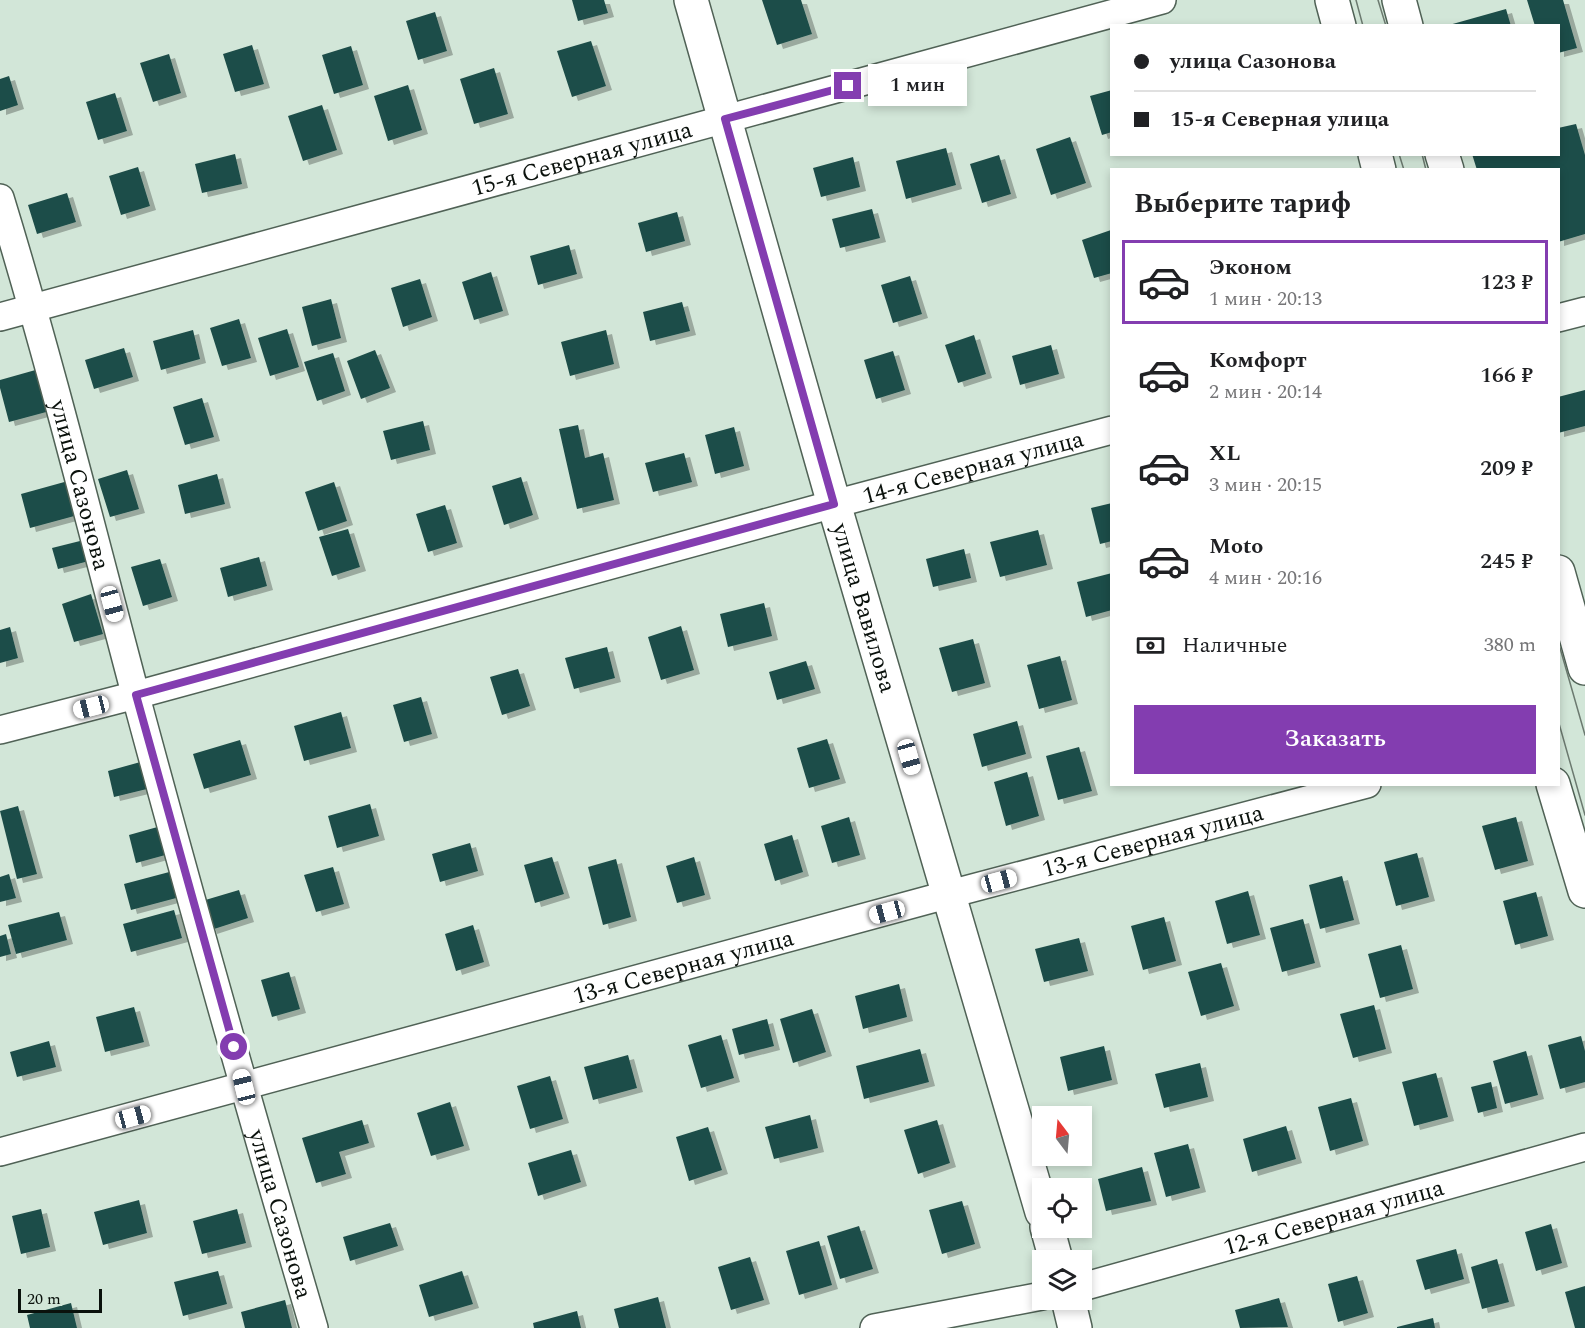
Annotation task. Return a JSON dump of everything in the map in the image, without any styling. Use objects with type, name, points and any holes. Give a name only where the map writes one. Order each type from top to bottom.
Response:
[{"type":"street","name":"улица Вавилова","points":[[691,0],[834,504],[1032,1178]]},
{"type":"street","name":"15-я Северная улица","points":[[0,317],[1162,0]]},
{"type":"street","points":[[1332,0],[1338,24]]},
{"type":"street","points":[[1399,0],[1405,24]]},
{"type":"street","name":"улица Сазонова","points":[[0,198],[33,308],[244,1087],[314,1328]]},
{"type":"street","points":[[1560,317],[1585,311]]},
{"type":"street","name":"14-я Северная улица","points":[[0,730],[1110,431]]},
{"type":"street","points":[[1560,579],[1585,668]]},
{"type":"street","name":"13-я Северная улица","points":[[0,1152],[950,894],[1360,786]]},
{"type":"street","points":[[1555,786],[1585,891]]},
{"type":"street","name":"12-я Северная улица","points":[[1092,1284],[1585,1147]]},
{"type":"street","points":[[874,1328],[1032,1298]]},
{"type":"street","points":[[1071,1310],[1076,1328]]},
{"type":"building","points":[[572,0],[604,0],[608,13],[578,21]]},
{"type":"building","points":[[762,0],[801,0],[812,34],[777,45]]},
{"type":"building","points":[[1527,0],[1563,0],[1577,48],[1560,52],[1560,24],[1534,24]]},
{"type":"building","points":[[1506,9],[1510,24],[1453,24]]},
{"type":"building","points":[[435,12],[447,51],[418,60],[406,21]]},
{"type":"building","points":[[591,41],[606,86],[572,97],[557,51]]},
{"type":"building","points":[[252,45],[264,84],[235,92],[223,54]]},
{"type":"building","points":[[351,46],[363,85],[334,94],[322,55]]},
{"type":"building","points":[[169,54],[181,93],[153,102],[140,63]]},
{"type":"building","points":[[494,68],[508,114],[474,124],[460,79]]},
{"type":"building","points":[[9,76],[18,105],[0,111],[0,79]]},
{"type":"building","points":[[408,85],[422,130],[388,141],[374,96]]},
{"type":"building","points":[[1110,91],[1110,133],[1102,135],[1090,96]]},
{"type":"building","points":[[115,93],[127,131],[98,140],[86,102]]},
{"type":"building","points":[[322,105],[337,150],[303,161],[288,116]]},
{"type":"building","points":[[1576,124],[1585,155],[1585,234],[1560,241],[1560,168],[1476,168],[1473,156],[1560,156],[1560,128]]},
{"type":"building","points":[[1070,137],[1086,183],[1051,195],[1036,149]]},
{"type":"building","points":[[946,148],[956,185],[906,199],[896,161]]},
{"type":"building","points":[[235,154],[242,184],[202,193],[195,164]]},
{"type":"building","points":[[999,155],[1011,194],[982,203],[970,164]]},
{"type":"building","points":[[853,157],[860,187],[821,197],[813,168]]},
{"type":"building","points":[[138,167],[150,206],[121,215],[109,176]]},
{"type":"building","points":[[67,193],[76,222],[37,234],[28,205]]},
{"type":"building","points":[[872,209],[880,238],[840,248],[832,219]]},
{"type":"building","points":[[677,212],[685,241],[646,252],[638,223]]},
{"type":"building","points":[[1110,230],[1110,274],[1094,278],[1082,240]]},
{"type":"building","points":[[569,245],[577,274],[538,285],[530,256]]},
{"type":"building","points":[[491,272],[503,311],[474,320],[462,282]]},
{"type":"building","points":[[910,276],[922,314],[893,323],[881,285]]},
{"type":"building","points":[[420,279],[432,317],[403,327],[391,288]]},
{"type":"building","points":[[331,299],[341,338],[312,346],[302,307]]},
{"type":"building","points":[[682,302],[690,331],[650,341],[643,312]]},
{"type":"building","points":[[239,319],[251,358],[222,366],[210,328]]},
{"type":"building","points":[[287,329],[299,367],[270,376],[258,338]]},
{"type":"building","points":[[193,330],[200,359],[161,370],[153,341]]},
{"type":"building","points":[[606,330],[614,364],[570,376],[561,342]]},
{"type":"building","points":[[974,335],[986,374],[958,383],[945,345]]},
{"type":"building","points":[[1051,345],[1059,374],[1020,385],[1012,356]]},
{"type":"building","points":[[124,348],[133,377],[94,389],[85,360]]},
{"type":"building","points":[[375,350],[390,388],[361,399],[347,361]]},
{"type":"building","points":[[893,351],[905,390],[876,399],[864,360]]},
{"type":"building","points":[[333,353],[345,391],[317,401],[304,362]]},
{"type":"building","points":[[39,369],[50,411],[9,422],[0,380]]},
{"type":"building","points":[[1585,390],[1585,426],[1560,432],[1560,396]]},
{"type":"building","points":[[202,398],[214,437],[185,445],[173,407]]},
{"type":"building","points":[[423,421],[430,450],[391,460],[383,431]]},
{"type":"building","points":[[578,425],[585,458],[603,453],[614,500],[577,509],[559,429]]},
{"type":"building","points":[[734,427],[744,466],[715,474],[705,435]]},
{"type":"building","points":[[684,453],[692,482],[653,492],[645,463]]},
{"type":"building","points":[[127,470],[139,509],[110,517],[98,479]]},
{"type":"building","points":[[217,474],[225,504],[185,514],[178,485]]},
{"type":"building","points":[[521,477],[533,515],[504,525],[492,486]]},
{"type":"building","points":[[68,481],[78,515],[30,528],[21,494]]},
{"type":"building","points":[[334,482],[347,521],[318,531],[305,492]]},
{"type":"building","points":[[1110,503],[1110,542],[1100,544],[1091,508]]},
{"type":"building","points":[[445,505],[457,543],[428,552],[416,514]]},
{"type":"building","points":[[348,529],[360,567],[332,576],[319,537]]},
{"type":"building","points":[[1038,530],[1047,565],[1000,577],[990,542]]},
{"type":"building","points":[[84,540],[89,561],[58,569],[52,548]]},
{"type":"building","points":[[964,549],[971,578],[933,587],[926,559]]},
{"type":"building","points":[[259,557],[267,586],[228,597],[220,568]]},
{"type":"building","points":[[160,559],[172,597],[143,606],[131,567]]},
{"type":"building","points":[[1110,574],[1110,611],[1086,617],[1077,582]]},
{"type":"building","points":[[91,594],[103,634],[74,642],[62,604]]},
{"type":"building","points":[[764,603],[772,636],[728,647],[720,614]]},
{"type":"building","points":[[681,626],[694,670],[661,680],[648,637]]},
{"type":"building","points":[[10,627],[18,658],[0,663],[0,630]]},
{"type":"building","points":[[973,639],[985,683],[952,692],[939,648]]},
{"type":"building","points":[[607,647],[615,678],[574,689],[565,658]]},
{"type":"building","points":[[1060,656],[1072,700],[1039,709],[1027,665]]},
{"type":"building","points":[[806,661],[815,689],[777,700],[769,672]]},
{"type":"building","points":[[518,669],[530,706],[502,715],[490,677]]},
{"type":"building","points":[[421,697],[432,734],[404,742],[393,705]]},
{"type":"building","points":[[341,712],[351,748],[304,761],[294,726]]},
{"type":"building","points":[[1017,721],[1026,754],[982,767],[973,734]]},
{"type":"building","points":[[827,739],[840,779],[809,788],[797,748]]},
{"type":"building","points":[[240,740],[251,775],[204,789],[193,754]]},
{"type":"building","points":[[1079,747],[1092,791],[1058,800],[1046,756]]},
{"type":"building","points":[[144,761],[151,788],[114,797],[108,771]]},
{"type":"building","points":[[1027,772],[1039,816],[1006,826],[994,782]]},
{"type":"building","points":[[370,804],[379,836],[337,848],[328,816]]},
{"type":"building","points":[[18,806],[37,874],[17,879],[0,811]]},
{"type":"building","points":[[849,817],[860,855],[832,863],[821,826]]},
{"type":"building","points":[[1516,817],[1528,861],[1495,870],[1482,826]]},
{"type":"building","points":[[161,826],[169,854],[136,863],[129,835]]},
{"type":"building","points":[[792,835],[803,872],[775,881],[764,844]]},
{"type":"building","points":[[470,843],[478,871],[440,882],[432,854]]},
{"type":"building","points":[[1417,853],[1429,897],[1396,906],[1384,862]]},
{"type":"building","points":[[552,857],[564,894],[535,903],[524,865]]},
{"type":"building","points":[[694,857],[705,895],[677,903],[666,866]]},
{"type":"building","points":[[616,859],[631,917],[603,925],[588,867]]},
{"type":"building","points":[[333,867],[344,904],[316,912],[304,875]]},
{"type":"building","points":[[173,871],[180,897],[131,910],[124,884]]},
{"type":"building","points":[[9,874],[16,898],[0,902],[0,877]]},
{"type":"building","points":[[1342,876],[1354,920],[1320,929],[1309,885]]},
{"type":"building","points":[[239,890],[248,918],[211,930],[202,901]]},
{"type":"building","points":[[1248,891],[1260,935],[1227,944],[1215,901]]},
{"type":"building","points":[[1536,892],[1548,936],[1515,945],[1503,901]]},
{"type":"building","points":[[174,910],[182,938],[131,952],[123,924]]},
{"type":"building","points":[[59,912],[67,940],[16,954],[8,925]]},
{"type":"building","points":[[1164,917],[1176,961],[1143,970],[1131,926]]},
{"type":"building","points":[[1303,919],[1315,963],[1282,972],[1270,928]]},
{"type":"building","points":[[473,925],[484,962],[456,971],[445,934]]},
{"type":"building","points":[[6,934],[11,954],[0,957],[0,936]]},
{"type":"building","points":[[1079,938],[1088,971],[1044,982],[1035,949]]},
{"type":"building","points":[[1401,945],[1413,989],[1380,998],[1368,954]]},
{"type":"building","points":[[1221,963],[1234,1006],[1201,1016],[1188,972]]},
{"type":"building","points":[[289,972],[300,1009],[272,1017],[261,980]]},
{"type":"building","points":[[899,984],[907,1017],[863,1029],[855,996]]},
{"type":"building","points":[[1374,1005],[1386,1049],[1353,1058],[1340,1014]]},
{"type":"building","points":[[134,1007],[144,1042],[105,1052],[96,1017]]},
{"type":"building","points":[[812,1009],[826,1052],[793,1063],[780,1019]]},
{"type":"building","points":[[767,1019],[774,1046],[739,1055],[732,1029]]},
{"type":"building","points":[[721,1035],[734,1078],[701,1088],[688,1045]]},
{"type":"building","points":[[1581,1036],[1585,1051],[1585,1082],[1560,1089],[1548,1045]]},
{"type":"building","points":[[49,1041],[56,1067],[17,1077],[10,1052]]},
{"type":"building","points":[[1104,1046],[1112,1080],[1068,1091],[1060,1057]]},
{"type":"building","points":[[920,1049],[929,1082],[864,1099],[856,1066]]},
{"type":"building","points":[[1526,1051],[1538,1095],[1505,1104],[1493,1061]]},
{"type":"building","points":[[628,1055],[637,1088],[593,1100],[584,1067]]},
{"type":"building","points":[[1200,1063],[1208,1097],[1164,1108],[1155,1074]]},
{"type":"building","points":[[1436,1073],[1448,1117],[1414,1126],[1402,1082]]},
{"type":"building","points":[[550,1076],[563,1119],[530,1129],[517,1086]]},
{"type":"building","points":[[1491,1082],[1497,1108],[1478,1113],[1471,1087]]},
{"type":"building","points":[[1351,1098],[1363,1141],[1330,1151],[1318,1107]]},
{"type":"building","points":[[450,1102],[464,1146],[431,1156],[417,1113]]},
{"type":"building","points":[[810,1115],[818,1148],[774,1159],[765,1127]]},
{"type":"building","points":[[362,1120],[369,1143],[339,1152],[346,1174],[316,1183],[302,1138]]},
{"type":"building","points":[[937,1120],[950,1163],[918,1174],[904,1130]]},
{"type":"building","points":[[1286,1126],[1296,1159],[1252,1172],[1243,1139]]},
{"type":"building","points":[[708,1127],[722,1170],[689,1181],[676,1137]]},
{"type":"building","points":[[1188,1144],[1200,1188],[1166,1197],[1154,1153]]},
{"type":"building","points":[[571,1150],[581,1182],[538,1196],[528,1163]]},
{"type":"building","points":[[1142,1167],[1151,1201],[1106,1211],[1098,1179]]},
{"type":"building","points":[[139,1200],[147,1233],[103,1245],[94,1212]]},
{"type":"building","points":[[962,1201],[975,1244],[942,1254],[929,1210]]},
{"type":"building","points":[[41,1209],[50,1247],[21,1254],[12,1216]]},
{"type":"building","points":[[237,1209],[246,1243],[202,1254],[193,1221]]},
{"type":"building","points":[[390,1223],[398,1246],[350,1261],[343,1237]]},
{"type":"building","points":[[1551,1224],[1562,1263],[1536,1271],[1525,1232]]},
{"type":"building","points":[[859,1226],[873,1269],[840,1279],[827,1236]]},
{"type":"building","points":[[819,1241],[832,1285],[799,1295],[786,1251]]},
{"type":"building","points":[[1456,1249],[1464,1279],[1425,1290],[1416,1260]]},
{"type":"building","points":[[750,1257],[764,1300],[731,1310],[718,1267]]},
{"type":"building","points":[[1497,1259],[1509,1302],[1482,1309],[1471,1267]]},
{"type":"building","points":[[218,1271],[227,1304],[183,1316],[174,1282]]},
{"type":"building","points":[[462,1271],[473,1304],[429,1317],[419,1285]]},
{"type":"building","points":[[1357,1276],[1368,1313],[1338,1322],[1328,1284]]},
{"type":"building","points":[[1585,1286],[1585,1328],[1575,1328],[1565,1292]]},
{"type":"building","points":[[658,1297],[666,1328],[619,1328],[614,1309]]},
{"type":"building","points":[[1279,1298],[1288,1327],[1240,1328],[1235,1310]]},
{"type":"building","points":[[285,1300],[292,1328],[245,1328],[241,1312]]},
{"type":"building","points":[[71,1303],[77,1328],[30,1328],[27,1315]]},
{"type":"building","points":[[577,1311],[581,1328],[534,1328],[533,1323]]},
{"type":"building","points":[[1433,1318],[1435,1328],[1397,1328],[1397,1327]]},
{"type":"tram line","points":[[1356,0],[1362,24]]},
{"type":"tram line","points":[[1378,0],[1385,24]]},
{"type":"tram line","points":[[1400,156],[1403,168]]},
{"type":"tram line","points":[[1422,156],[1426,168]]},
{"type":"tram line","points":[[1560,648],[1585,735]]},
{"type":"tram line","points":[[1560,727],[1585,815]]},
{"type":"route","points":[[234,1047],[136,695],[834,504],[725,119],[848,86]]}]
